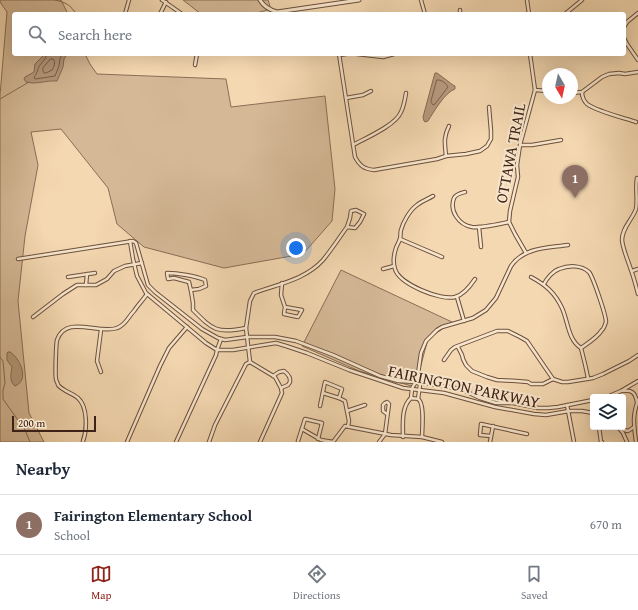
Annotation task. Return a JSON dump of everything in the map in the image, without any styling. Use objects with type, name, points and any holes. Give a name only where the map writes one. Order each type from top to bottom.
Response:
[{"type":"street","points":[[125,12],[129,0]]},
{"type":"street","points":[[162,0],[179,12]]},
{"type":"street","points":[[260,0],[263,5],[277,12],[359,0]]},
{"type":"street","points":[[421,0],[424,12]]},
{"type":"street","points":[[527,0],[529,12]]},
{"type":"street","points":[[567,12],[582,0]]},
{"type":"street","points":[[161,12],[166,2]]},
{"type":"street","points":[[626,24],[638,13]]},
{"type":"street","points":[[626,42],[638,60]]},
{"type":"street","points":[[195,65],[197,56]]},
{"type":"street","points":[[339,56],[355,157],[362,167],[374,170],[480,151],[487,146],[491,139],[488,107]]},
{"type":"street","points":[[374,56],[387,56]]},
{"type":"street","name":"OTTAWA TRAIL","points":[[526,253],[509,222],[518,177],[517,165],[520,145],[535,90],[530,56]]},
{"type":"street","points":[[578,92],[582,92],[602,77],[609,74],[632,74],[638,72]]},
{"type":"street","points":[[535,90],[542,91]]},
{"type":"street","points":[[346,98],[363,95],[371,91]]},
{"type":"street","points":[[582,92],[582,97],[588,105],[636,122]]},
{"type":"street","points":[[353,145],[391,123],[399,116],[406,93]]},
{"type":"street","points":[[446,156],[444,140],[450,126]]},
{"type":"street","points":[[520,145],[532,145],[561,140]]},
{"type":"street","points":[[637,178],[637,207],[623,234],[622,241],[638,294]]},
{"type":"street","points":[[465,192],[457,194],[454,198],[453,207],[454,214],[466,225],[479,227],[509,222]]},
{"type":"street","points":[[433,196],[417,205],[405,220],[394,257],[395,271],[404,282],[439,297],[446,298],[456,297],[468,288],[475,279]]},
{"type":"street","points":[[250,362],[246,328],[250,301],[254,293],[301,276],[322,261],[347,227],[351,211],[356,210],[364,214],[355,228],[347,227]]},
{"type":"street","points":[[479,227],[481,247]]},
{"type":"street","points":[[400,239],[442,257]]},
{"type":"street","points":[[130,241],[137,276],[147,294],[216,350]]},
{"type":"street","points":[[18,259],[133,241],[136,243],[148,285],[154,292],[202,329],[221,339],[216,350],[216,355],[176,442]]},
{"type":"street","points":[[422,437],[423,410],[418,399],[420,385],[418,382],[421,353],[426,341],[442,327],[473,318],[489,306],[496,298],[510,266],[513,262],[526,253],[540,249],[568,245]]},
{"type":"street","points":[[33,317],[77,285],[96,285],[107,279],[114,271],[125,266],[142,263]]},
{"type":"street","points":[[383,268],[394,266]]},
{"type":"street","points":[[544,284],[552,274],[559,269],[577,266],[590,273],[604,311],[606,322],[603,330],[581,348]]},
{"type":"street","points":[[632,271],[638,269]]},
{"type":"street","points":[[68,277],[95,273]]},
{"type":"street","points":[[190,291],[206,286],[205,280],[167,273],[168,278],[189,282],[190,291],[193,303],[193,310],[213,328],[223,331],[246,328]]},
{"type":"street","points":[[86,285],[87,274]]},
{"type":"street","points":[[531,277],[544,284],[559,302],[573,339],[576,345],[581,348],[588,378]]},
{"type":"street","points":[[282,284],[281,295],[285,307],[284,314],[298,317],[302,310],[285,307]]},
{"type":"street","points":[[83,441],[86,434],[83,404],[78,398],[59,386],[55,378],[56,342],[59,335],[67,328],[80,326],[101,330],[116,328],[124,324],[147,294]]},
{"type":"street","points":[[456,297],[464,321]]},
{"type":"street","points":[[127,442],[169,348],[187,327]]},
{"type":"street","points":[[101,330],[97,361],[101,372]]},
{"type":"street","points":[[444,360],[450,350],[497,331],[508,332],[527,341],[553,379],[562,382],[603,374],[638,355]]},
{"type":"street","name":"FAIRINGTON PARKWAY","points":[[221,339],[230,340],[247,337],[275,337],[296,341],[333,355],[380,376],[456,388],[496,403],[512,403],[543,408],[558,407],[590,401]]},
{"type":"street","name":"FAIRINGTON PARKWAY","points":[[216,350],[233,350],[276,343],[348,370],[412,390],[444,393],[495,407],[534,414],[546,415],[569,411],[590,412]]},
{"type":"street","points":[[458,347],[462,355],[462,359],[466,365],[472,371],[486,377],[497,380],[528,382],[531,384],[543,384],[553,379]]},
{"type":"street","points":[[250,362],[275,377],[282,393],[260,442]]},
{"type":"street","points":[[209,442],[215,425],[246,364],[250,362]]},
{"type":"street","points":[[273,376],[279,372],[284,371],[288,373],[290,376],[290,382],[285,387],[281,388]]},
{"type":"street","points":[[320,406],[325,382],[342,389],[339,398]]},
{"type":"street","points":[[403,436],[404,413],[407,402],[411,398],[413,385],[418,382]]},
{"type":"street","points":[[614,394],[638,382]]},
{"type":"street","points":[[621,391],[632,392],[635,394],[638,401],[633,419],[636,442]]},
{"type":"street","points":[[323,393],[345,401],[348,427]]},
{"type":"street","points":[[411,398],[418,399]]},
{"type":"street","points":[[347,411],[365,405]]},
{"type":"street","points":[[568,405],[574,442]]},
{"type":"street","points":[[379,442],[385,434],[387,414]]},
{"type":"street","points":[[298,441],[305,419],[322,423],[318,438]]},
{"type":"street","points":[[491,436],[480,435],[482,424],[527,434]]},
{"type":"street","points":[[302,429],[321,440],[334,442],[345,426],[385,434],[422,437],[442,442]]},
{"type":"street","points":[[490,442],[493,426]]},
{"type":"street","points":[[625,430],[628,431],[634,427]]},
{"type":"street","points":[[599,430],[602,442]]},
{"type":"street","points":[[620,430],[627,442]]},
{"type":"shaded area","points":[[0,0],[61,0],[67,12],[12,12],[12,56],[86,56],[97,74],[226,79],[231,107],[325,96],[335,189],[332,221],[303,254],[224,268],[144,247],[117,224],[108,188],[61,129],[31,132],[38,165],[25,236],[18,301],[29,413],[44,442],[0,442],[0,95],[7,12]]},
{"type":"shaded area","points":[[183,0],[268,0],[271,9],[260,12],[198,12]]},
{"type":"shaded area","points":[[341,270],[452,322],[428,339],[415,387],[359,371],[302,346]]},
{"type":"water","points":[[43,56],[66,56],[57,81],[34,83],[26,82],[24,79],[25,77],[34,72],[35,64]]},
{"type":"water","points":[[435,73],[455,86],[455,89],[443,98],[428,121],[425,122],[423,117]]},
{"type":"water","points":[[8,352],[14,355],[22,369],[22,379],[20,383],[15,386],[11,380],[12,367],[7,360]]},
{"type":"waterway","points":[[55,0],[67,4],[75,12]]},
{"type":"waterway","points":[[0,99],[29,82]]},
{"type":"waterway","points":[[0,357],[3,361],[5,383],[3,399],[25,430],[30,442]]},
{"type":"place","name":"Fairington Elementary School","points":[[575,198]]}]
